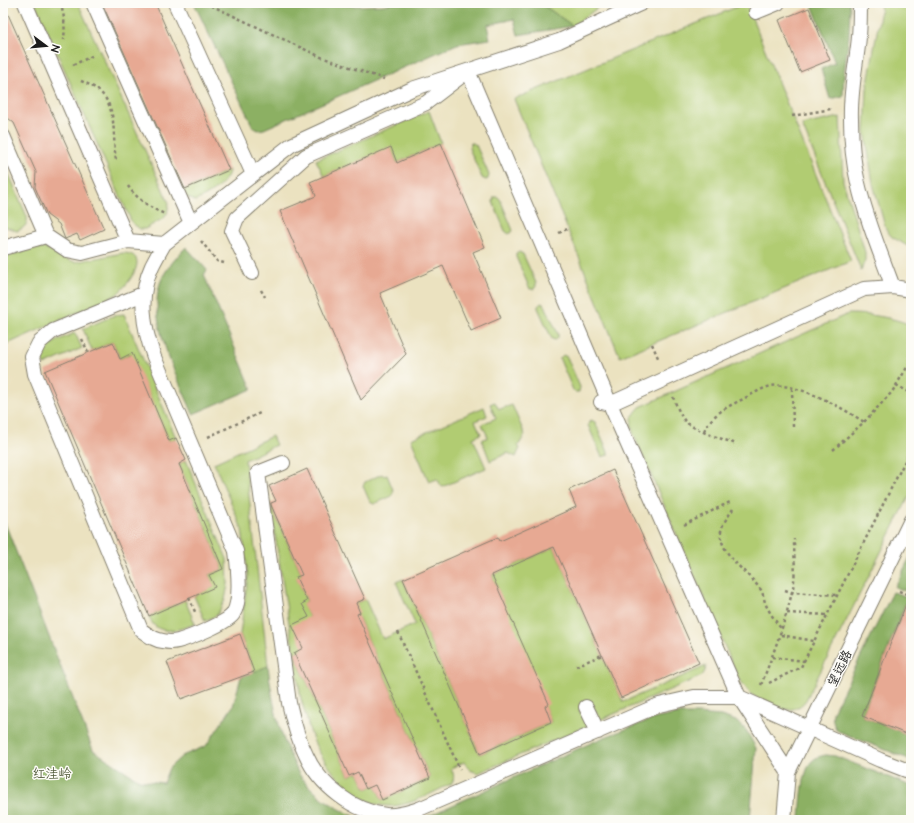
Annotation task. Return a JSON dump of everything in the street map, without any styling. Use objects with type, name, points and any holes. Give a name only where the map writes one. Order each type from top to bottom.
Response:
[{"type":"lane","points":[[25,3],[128,241]]},
{"type":"lane","points":[[93,3],[194,229]]},
{"type":"lane","points":[[175,3],[253,174]]},
{"type":"lane","points":[[3,136],[46,236],[67,250],[82,253],[128,241],[164,244],[194,229],[253,174],[291,145],[412,89],[559,41],[642,3]]},
{"type":"lane","points":[[756,12],[778,3]]},
{"type":"lane","points":[[860,3],[858,44],[852,83],[851,118],[853,150],[858,182],[870,228],[893,287]]},
{"type":"lane","points":[[252,273],[232,231],[237,218],[306,156],[426,102],[468,71]]},
{"type":"lane","points":[[468,71],[605,403],[666,533],[738,698],[788,772]]},
{"type":"lane","points":[[3,248],[46,236]]},
{"type":"lane","points":[[143,294],[53,331],[39,343],[32,357],[35,374],[141,630],[150,637],[162,641],[177,641],[224,622],[233,614],[236,603],[239,576],[236,551],[154,357],[147,336],[143,294],[152,267],[164,244]]},
{"type":"lane","points":[[605,403],[864,289],[893,287],[911,290]]},
{"type":"lane","points":[[283,463],[258,473],[289,703],[296,730],[306,757],[321,778],[339,795],[356,807],[371,812],[388,815],[420,809],[659,705],[694,697],[738,698],[911,772]]},
{"type":"lane","name":"望远路","points":[[784,820],[788,772],[911,520]]},
{"type":"lane","points":[[586,707],[598,732]]},
{"type":"path","points":[[206,3],[321,57],[412,89]]},
{"type":"path","points":[[55,73],[112,46]]},
{"type":"path","points":[[55,73],[92,86],[106,99],[111,111],[117,164]]},
{"type":"path","points":[[792,116],[829,109]]},
{"type":"path","points":[[125,182],[129,188],[153,208],[194,229],[217,261]]},
{"type":"path","points":[[833,450],[864,422],[892,392],[911,361]]},
{"type":"path","points":[[896,385],[911,393]]},
{"type":"path","points":[[704,432],[707,425],[716,415],[726,408],[762,389],[772,386],[792,388],[821,398],[864,422]]},
{"type":"path","points":[[792,388],[793,427]]},
{"type":"path","points":[[675,402],[685,420],[704,432],[736,444]]},
{"type":"path","points":[[204,439],[262,412]]},
{"type":"path","points":[[769,683],[801,667],[911,449]]},
{"type":"path","points":[[666,533],[730,502]]},
{"type":"path","points":[[733,509],[724,522],[720,536],[724,547],[736,564],[762,591],[766,607],[782,631]]},
{"type":"path","points":[[763,681],[781,635],[787,614],[794,567],[794,539]]},
{"type":"path","points":[[786,590],[791,592],[837,595]]},
{"type":"path","points":[[787,614],[828,615]]},
{"type":"path","points":[[398,632],[468,788]]},
{"type":"path","points":[[781,635],[814,641]]},
{"type":"path","points":[[576,666],[602,655]]},
{"type":"path","points":[[772,657],[804,661]]},
{"type":"green space","points":[[35,3],[78,3],[169,203],[167,214],[164,218],[145,229],[140,229],[132,223]]},
{"type":"green space","points":[[194,3],[327,3],[353,6],[395,3],[540,3],[573,26],[518,35],[514,19],[487,25],[490,39],[457,44],[264,129],[258,130],[253,127]]},
{"type":"green space","points":[[540,3],[604,3],[573,26]]},
{"type":"green space","points":[[746,3],[851,261],[620,357],[514,99]]},
{"type":"green space","points":[[817,3],[849,3],[850,8],[849,36],[844,73],[843,96],[830,99],[821,69],[835,63],[812,5]]},
{"type":"green space","points":[[879,3],[911,3],[911,248],[892,237],[886,230],[873,184],[865,131],[867,89],[881,9]]},
{"type":"green space","points":[[429,111],[441,143],[397,163],[391,148],[324,176],[316,160]]},
{"type":"green space","points":[[840,117],[843,181],[865,252],[865,260],[861,270],[802,125]]},
{"type":"green space","points":[[471,143],[476,145],[489,175],[488,179],[486,180],[482,178],[469,148]]},
{"type":"green space","points":[[3,160],[27,217],[25,226],[17,231],[3,226]]},
{"type":"green space","points":[[229,170],[225,180],[211,193],[195,201],[186,197],[183,190]]},
{"type":"green space","points":[[494,197],[498,197],[500,199],[512,228],[513,231],[509,234],[505,231],[493,202]]},
{"type":"green space","points":[[186,247],[207,270],[204,275],[252,389],[193,414],[165,346],[157,309],[158,292],[163,276]]},
{"type":"green space","points":[[37,248],[49,249],[75,262],[123,253],[132,255],[136,259],[137,264],[131,278],[116,295],[3,346],[3,257]]},
{"type":"green space","points":[[519,252],[523,254],[536,283],[534,289],[530,289],[516,257],[516,254]]},
{"type":"green space","points":[[541,303],[545,305],[558,334],[558,338],[555,340],[552,339],[538,308]]},
{"type":"green space","points":[[124,314],[176,438],[169,441],[131,353],[120,359],[113,342],[92,351],[83,329],[115,315]]},
{"type":"green space","points":[[848,314],[880,316],[911,325],[911,493],[806,700],[794,709],[781,709],[760,700],[747,690],[738,677],[633,433],[632,419],[640,407]]},
{"type":"green space","points":[[75,333],[82,348],[44,365],[45,352],[48,347]]},
{"type":"green space","points":[[563,355],[567,357],[580,387],[579,392],[575,392],[573,390],[560,360]]},
{"type":"green space","points":[[495,402],[500,409],[512,405],[525,435],[518,446],[520,448],[516,457],[508,453],[490,461],[482,440],[488,437],[482,424],[496,418],[490,404]]},
{"type":"green space","points":[[484,407],[487,416],[475,421],[481,434],[473,438],[486,468],[442,487],[437,479],[429,482],[411,439]]},
{"type":"green space","points":[[591,420],[595,422],[608,455],[602,457],[601,455],[588,425]]},
{"type":"green space","points":[[272,436],[276,445],[245,460],[268,666],[254,672],[240,634],[248,576],[242,529],[214,463]]},
{"type":"green space","points":[[186,460],[227,559],[228,584],[225,600],[217,615],[205,621],[194,596],[214,587],[209,575],[223,569],[179,464]]},
{"type":"green space","points":[[382,474],[384,476],[387,475],[394,492],[392,496],[374,504],[370,502],[363,486],[365,482]]},
{"type":"green space","points":[[270,503],[302,575],[297,578],[307,601],[303,604],[309,617],[303,648],[294,653],[349,776],[358,772],[366,789],[375,785],[382,800],[430,778],[357,614],[356,603],[365,599],[383,639],[415,624],[396,582],[403,579],[480,754],[551,722],[492,575],[554,547],[623,702],[706,666],[705,671],[702,676],[600,720],[592,704],[579,710],[587,726],[478,773],[470,770],[464,762],[451,768],[454,776],[451,784],[409,803],[394,806],[370,802],[348,788],[339,779],[323,758],[314,742],[301,699]]},
{"type":"green space","name":"红洼岭","points":[[3,518],[93,750],[139,780],[163,783],[169,768],[182,756],[206,746],[233,706],[241,677],[268,666],[280,728],[288,751],[300,775],[307,785],[330,803],[364,820],[3,820]]},
{"type":"green space","points":[[911,555],[911,593],[895,587]]},
{"type":"green space","points":[[893,592],[908,597],[862,716],[911,736],[911,760],[838,731],[833,720],[833,712]]},
{"type":"green space","points":[[185,600],[195,624],[180,629],[162,630],[157,628],[152,623],[149,616]]},
{"type":"green space","points":[[678,714],[721,716],[736,721],[746,730],[756,748],[750,820],[417,820],[602,738],[653,719]]},
{"type":"green space","points":[[820,756],[835,756],[911,786],[911,820],[800,820],[806,772],[812,761]]},
{"type":"building","points":[[3,3],[104,229],[80,240],[77,234],[65,239],[59,224],[47,215],[35,187],[36,172],[14,123],[3,114]]},
{"type":"building","points":[[102,3],[155,3],[229,170],[185,189]]},
{"type":"building","points":[[809,8],[830,60],[800,72],[779,20]]},
{"type":"building","points":[[441,143],[485,247],[473,252],[501,318],[471,331],[443,266],[380,293],[406,354],[361,400],[280,211],[316,196],[310,182],[391,147],[397,163]]},
{"type":"building","points":[[113,342],[120,359],[132,353],[169,441],[176,438],[186,460],[179,464],[223,569],[209,575],[215,587],[149,616],[45,371]]},
{"type":"building","points":[[307,469],[365,599],[356,603],[360,613],[357,614],[430,778],[382,800],[375,785],[366,789],[358,772],[349,776],[294,653],[303,648],[292,625],[309,617],[302,604],[307,601],[296,577],[302,575],[271,505],[271,503],[276,501],[269,486]]},
{"type":"building","points":[[613,470],[699,663],[621,698],[554,547],[492,575],[549,704],[545,706],[551,722],[480,754],[403,579],[498,537],[500,541],[576,507],[569,490]]},
{"type":"building","points":[[911,594],[911,736],[862,716]]},
{"type":"building","points":[[240,634],[254,672],[181,699],[167,662]]}]
